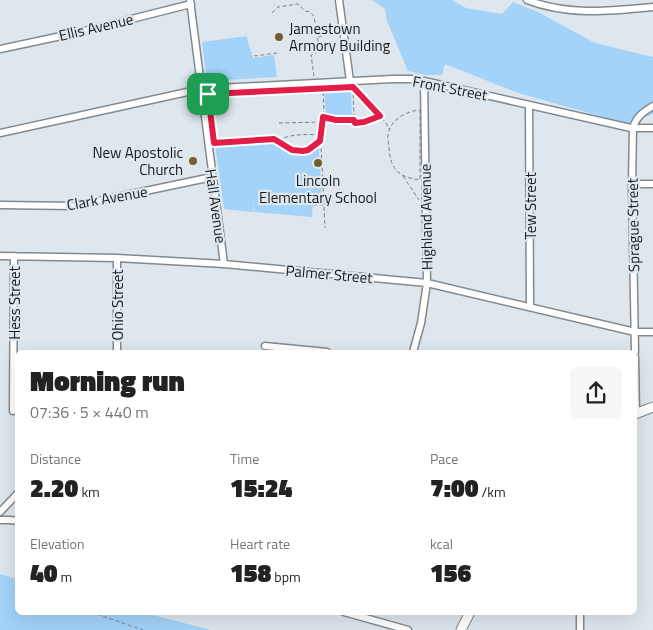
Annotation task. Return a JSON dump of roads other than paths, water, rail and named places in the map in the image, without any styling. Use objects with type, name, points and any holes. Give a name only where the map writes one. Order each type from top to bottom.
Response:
[{"type":"street","points":[[339,0],[350,81]]},
{"type":"street","points":[[527,0],[552,8],[586,12],[653,7]]},
{"type":"street","name":"Ellis Avenue","points":[[0,48],[80,32],[190,2]]},
{"type":"street","name":"Hall Avenue","points":[[190,2],[224,264]]},
{"type":"street","name":"Front Street","points":[[0,134],[201,89],[392,79],[424,81],[632,128],[653,128]]},
{"type":"street","name":"Highland Avenue","points":[[414,350],[422,316],[427,283],[424,81]]},
{"type":"street","name":"Tew Street","points":[[529,105],[530,307]]},
{"type":"street","points":[[632,128],[639,115],[653,106]]},
{"type":"street","name":"Sprague Street","points":[[632,128],[635,350]]},
{"type":"street","name":"Clark Avenue","points":[[0,205],[74,206],[212,176]]},
{"type":"street","points":[[632,184],[653,184]]},
{"type":"street","name":"Palmer Street","points":[[0,256],[116,258],[224,264],[427,283],[634,332],[653,332]]},
{"type":"street","name":"Hess Street","points":[[13,411],[14,256]]},
{"type":"street","name":"Ohio Street","points":[[116,258],[117,350]]},
{"type":"street","points":[[265,346],[306,350]]},
{"type":"street","points":[[637,414],[653,407]]},
{"type":"street","points":[[0,512],[15,496]]},
{"type":"street","points":[[0,520],[15,521]]},
{"type":"street","points":[[355,615],[408,630]]},
{"type":"street","points":[[461,630],[468,615]]},
{"type":"street","points":[[580,615],[580,630]]},
{"type":"place","name":"Jamestown Armory Building","points":[[279,37]]},
{"type":"place","name":"New Apostolic Church","points":[[193,161]]},
{"type":"place","name":"Lincoln Elementary School","points":[[318,163]]}]
